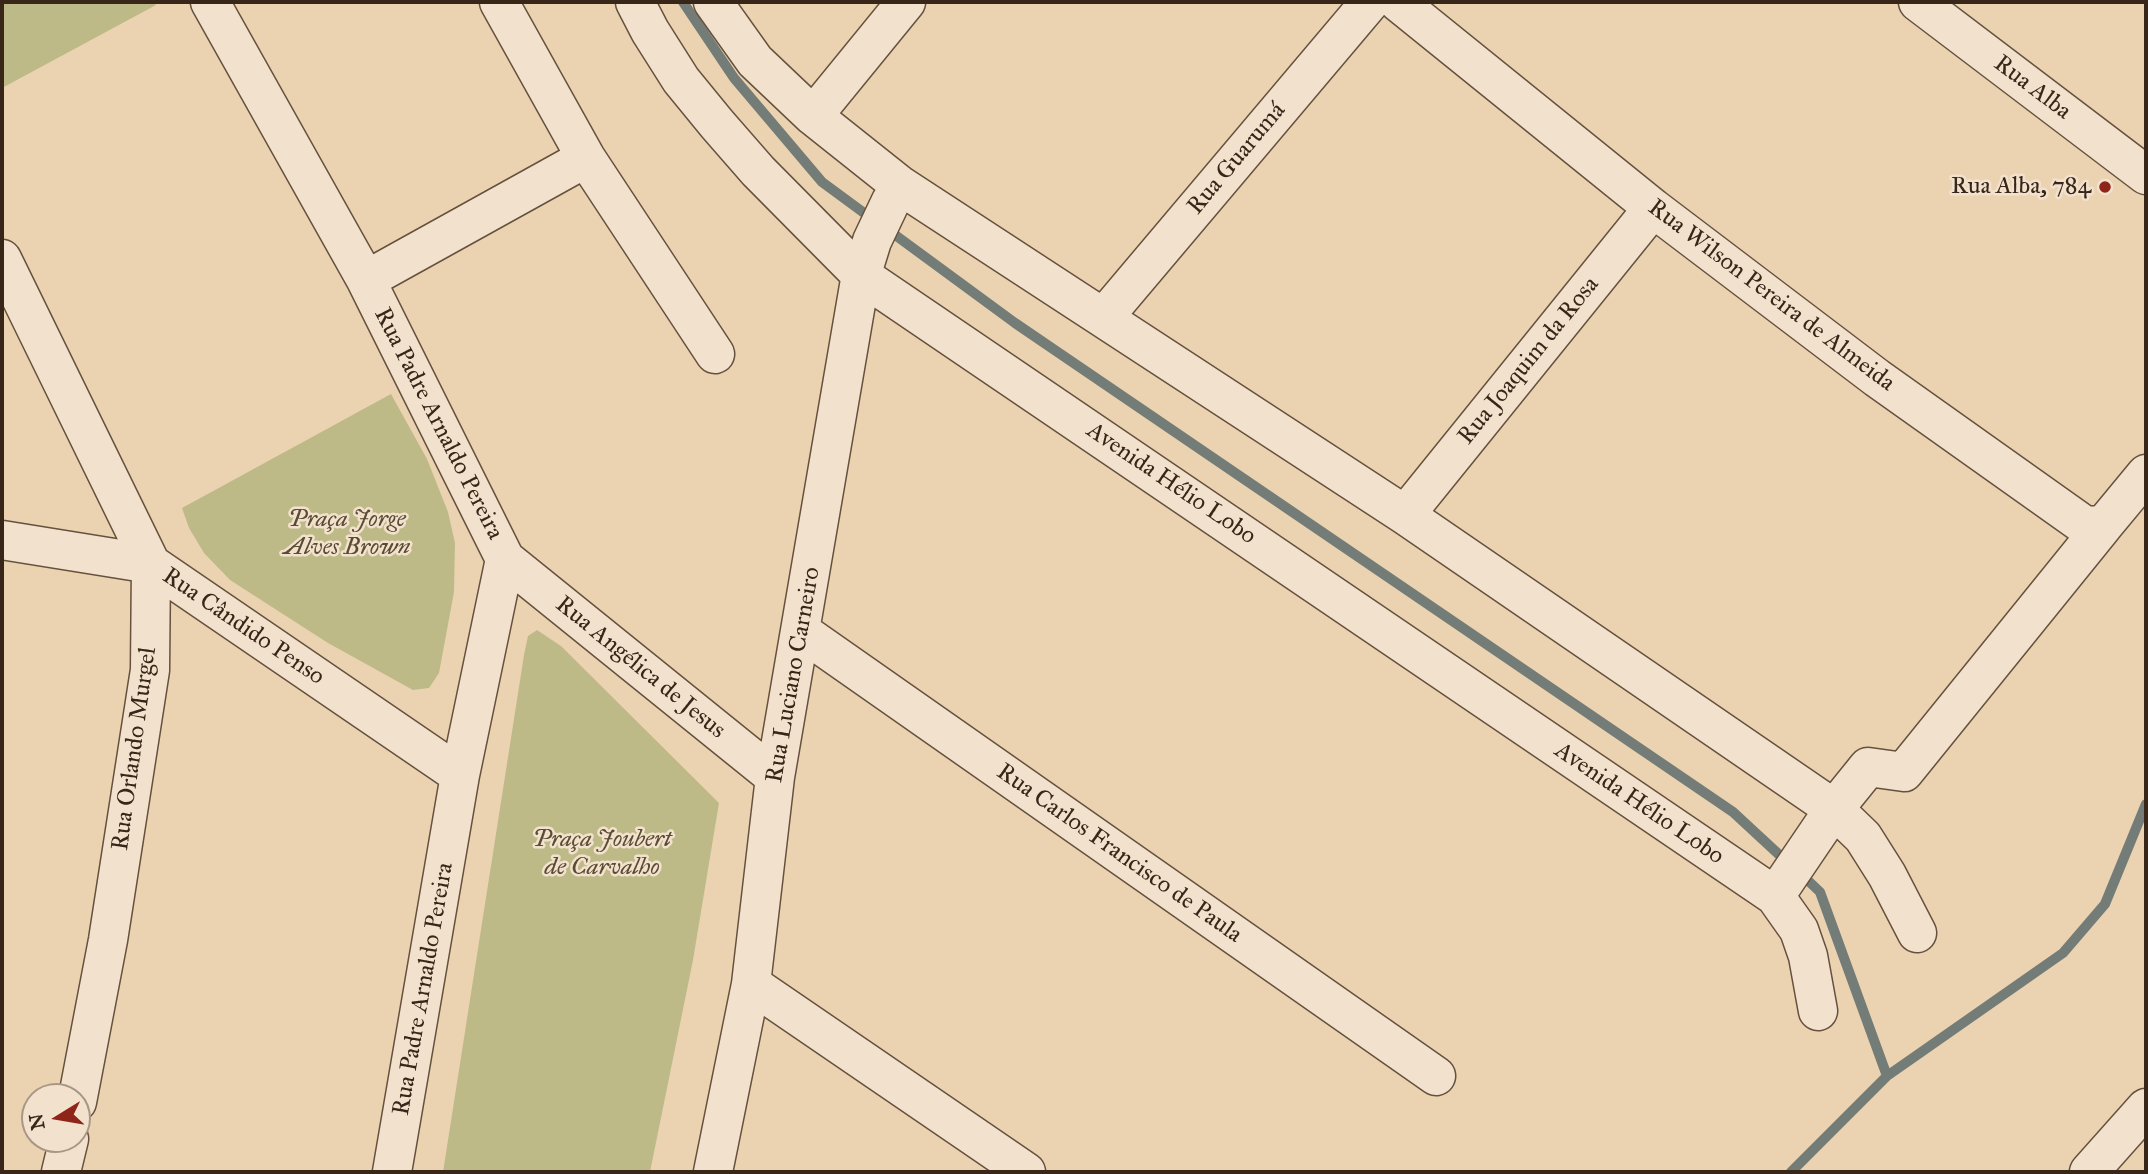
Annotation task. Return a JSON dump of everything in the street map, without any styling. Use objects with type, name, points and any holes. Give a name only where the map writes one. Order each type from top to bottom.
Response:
[{"type":"street","name":"Rua Padre Arnaldo Pereira","points":[[210,2],[366,280],[505,559],[460,775],[392,1172]]},
{"type":"street","points":[[499,2],[586,158],[715,354]]},
{"type":"street","name":"Avenida Hélio Lobo","points":[[635,2],[681,80],[758,171],[867,259],[1781,887],[1808,956],[1818,1011]]},
{"type":"street","points":[[713,2],[755,61],[896,194],[1104,317],[1405,515],[1828,819],[1863,837],[1887,875],[1917,933]]},
{"type":"street","points":[[813,116],[906,2]]},
{"type":"street","name":"Rua Guarumá","points":[[1104,317],[1370,2]]},
{"type":"street","name":"Rua Wilson Pereira de Almeida","points":[[1398,2],[1653,208],[1877,378],[2084,525],[2103,526]]},
{"type":"street","name":"Rua Alba","points":[[1918,2],[2146,175]]},
{"type":"street","points":[[366,280],[586,158]]},
{"type":"street","name":"Rua Luciano Carneiro","points":[[713,1172],[751,984],[775,777],[867,259],[896,194]]},
{"type":"street","name":"Rua Joaquim da Rosa","points":[[1405,515],[1653,208]]},
{"type":"street","name":"Rua Orlando Murgel","points":[[2,259],[151,564],[150,670],[108,940],[81,1083]]},
{"type":"street","points":[[1781,887],[1868,767],[1904,772],[2146,474]]},
{"type":"street","name":"Rua Cândido Penso","points":[[2,540],[151,564],[460,775]]},
{"type":"street","name":"Rua Angélica de Jesus","points":[[505,559],[775,777]]},
{"type":"street","name":"Rua Carlos Francisco de Paula","points":[[802,632],[1436,1076]]},
{"type":"street","points":[[751,984],[1026,1172]]},
{"type":"street","points":[[2089,1172],[2146,1108]]},
{"type":"street","points":[[61,1172],[66,1153]]},
{"type":"green space","points":[[2,2],[153,2],[156,5],[2,88]]},
{"type":"green space","name":"Praça Jorge Alves Brown","points":[[391,394],[427,459],[448,512],[455,543],[454,592],[439,673],[429,688],[413,690],[328,643],[230,580],[204,553],[189,528],[182,508]]},
{"type":"green space","name":"Praça Joubert de Carvalho","points":[[537,630],[561,646],[719,803],[693,960],[650,1172],[443,1172],[524,655],[528,636]]},
{"type":"waterway","points":[[683,2],[734,78],[822,182],[875,221]]},
{"type":"waterway","points":[[887,229],[1015,323],[1733,812],[1787,862]]},
{"type":"waterway","points":[[1791,1172],[1887,1076],[2063,953],[2105,904],[2146,804]]},
{"type":"waterway","points":[[1799,872],[1820,892],[1887,1076]]},
{"type":"place","name":"Rua Alba, 784","points":[[2105,187]]}]
